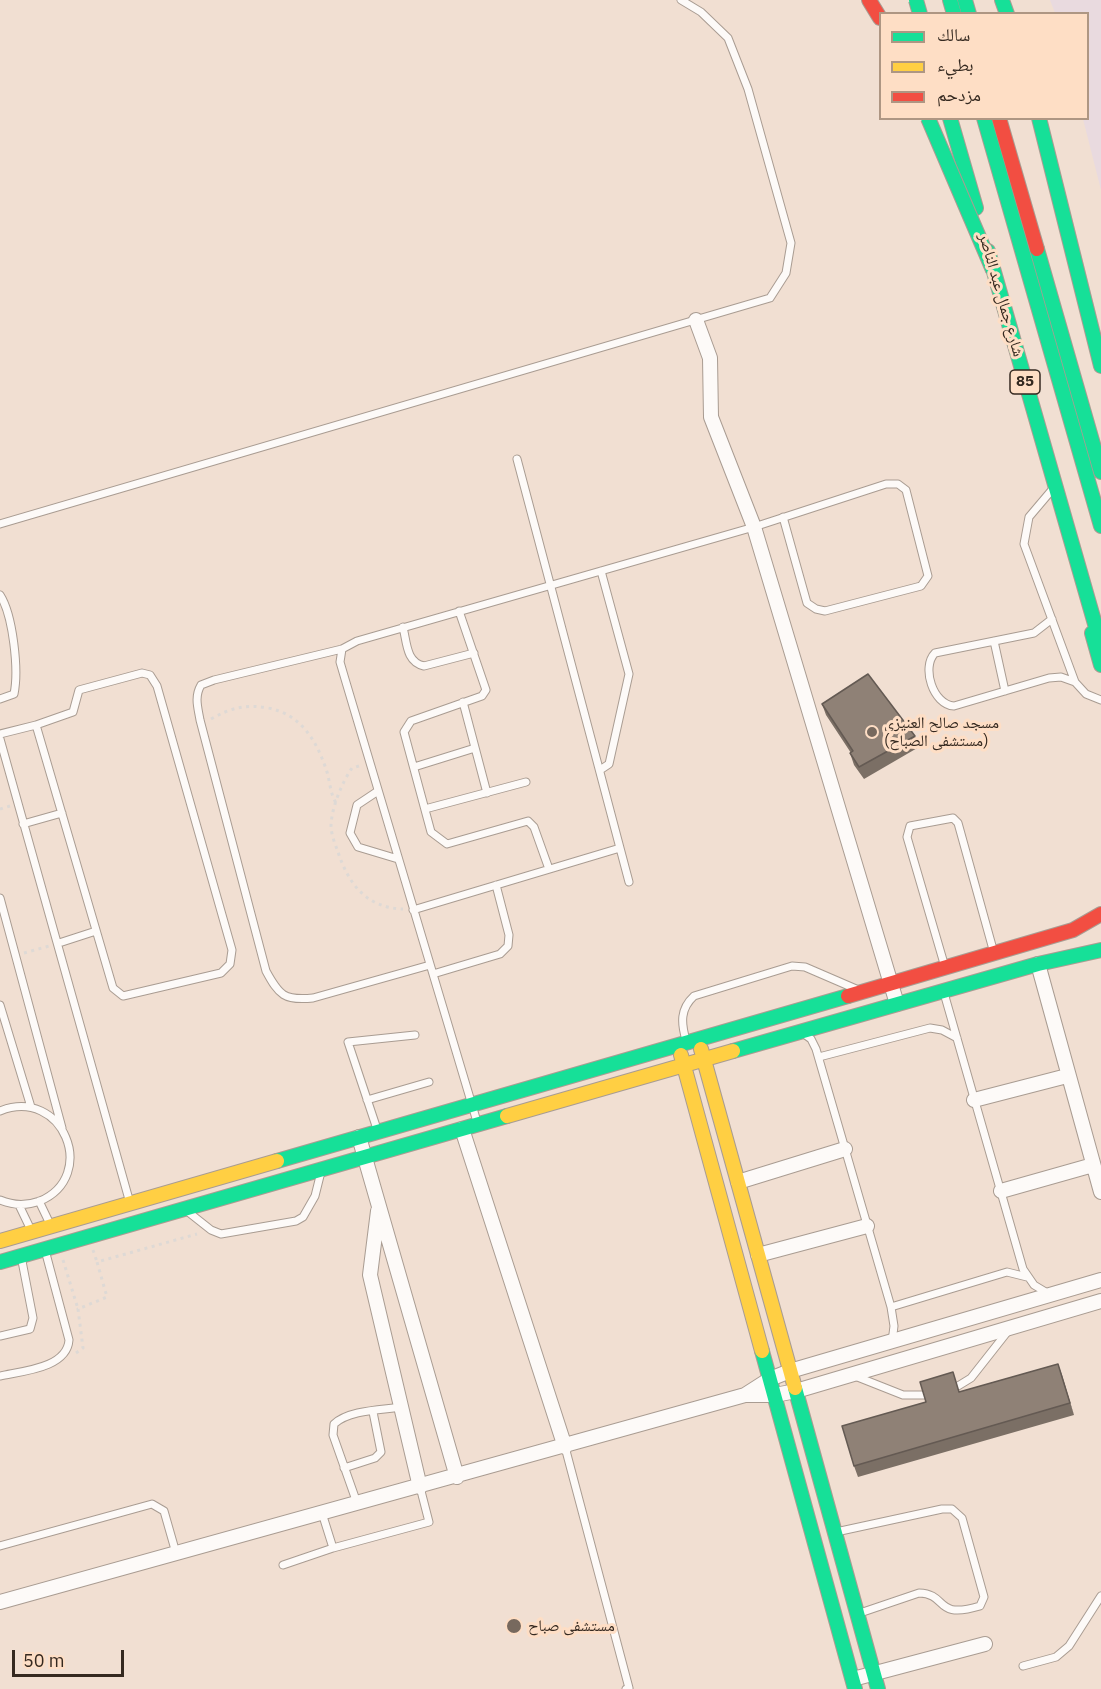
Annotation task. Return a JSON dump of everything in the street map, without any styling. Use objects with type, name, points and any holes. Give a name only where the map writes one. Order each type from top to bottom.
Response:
[{"type":"main road","points":[[869,0],[879,16]]},
{"type":"main road","points":[[929,120],[993,270]]},
{"type":"main road","points":[[945,120],[1101,665]]},
{"type":"main road","name":"شارع جمال عبد الناصر","points":[[951,120],[1101,645]]},
{"type":"main road","name":"شارع جمال عبد الناصر","points":[[985,120],[1101,526]]},
{"type":"main road","points":[[1000,120],[1101,472]]},
{"type":"main road","points":[[1040,120],[1101,366]]},
{"type":"main road","points":[[0,1241],[1073,930],[1101,914]]},
{"type":"main road","points":[[0,1262],[852,1016],[1038,964],[1101,950]]},
{"type":"main road","points":[[844,997],[852,1016]]},
{"type":"main road","points":[[688,1042],[704,1059],[878,1689]]},
{"type":"main road","points":[[688,1042],[684,1065],[854,1684]]},
{"type":"main road","points":[[612,1064],[620,1084]]},
{"type":"main road","points":[[808,1513],[828,1508]]},
{"type":"street","points":[[696,320],[710,358],[711,417],[754,527],[897,1004]]},
{"type":"street","points":[[1038,964],[1067,1076],[1101,1192]]},
{"type":"street","points":[[975,1100],[1067,1076]]},
{"type":"street","points":[[462,1129],[565,1447]]},
{"type":"street","points":[[359,1137],[457,1477]]},
{"type":"street","points":[[738,1182],[845,1149]]},
{"type":"street","points":[[1001,1191],[1093,1166]]},
{"type":"street","points":[[378,1203],[370,1275],[420,1486]]},
{"type":"street","points":[[758,1255],[867,1226]]},
{"type":"street","points":[[745,1395],[770,1378],[790,1371],[1101,1280]]},
{"type":"street","points":[[0,1602],[565,1447],[745,1395],[775,1395],[796,1391],[1101,1301]]},
{"type":"street","points":[[980,1315],[986,1335]]},
{"type":"street","points":[[938,1328],[944,1347]]},
{"type":"street","points":[[854,1684],[873,1674],[985,1644]]},
{"type":"lane","points":[[0,524],[770,298],[786,273],[791,243],[736,53],[728,38],[714,24],[681,0]]},
{"type":"lane","points":[[517,459],[630,882]]},
{"type":"lane","points":[[430,964],[313,998],[285,997],[278,992],[266,970],[202,725],[196,700],[201,685],[342,649],[357,641],[403,627],[754,527],[783,517],[886,484],[898,484],[906,490],[928,576],[921,586],[825,611],[816,609],[807,603],[783,517]]},
{"type":"lane","points":[[1051,492],[1029,517],[1024,544],[1075,682],[1086,694],[1101,700]]},
{"type":"lane","points":[[600,770],[609,764],[629,674],[601,571]]},
{"type":"lane","points":[[0,595],[7,606],[17,680],[14,694],[0,699]]},
{"type":"lane","points":[[459,611],[486,690],[482,696],[427,713],[406,726],[404,732],[431,832],[447,844],[528,821],[534,827],[549,869]]},
{"type":"lane","points":[[1052,619],[1034,633],[935,653],[929,660],[928,669],[937,698],[949,706],[1049,678],[1060,677],[1075,682]]},
{"type":"lane","points":[[403,627],[410,658],[416,664],[424,666],[474,653]]},
{"type":"lane","points":[[994,641],[1005,691]]},
{"type":"lane","points":[[342,649],[340,662],[478,1125]]},
{"type":"lane","points":[[0,734],[73,712],[76,708],[76,694],[80,690],[142,673],[150,675],[157,686],[232,950],[231,964],[221,973],[123,996],[113,988],[36,725]]},
{"type":"lane","points":[[463,702],[487,793]]},
{"type":"lane","points":[[0,739],[130,1203]]},
{"type":"lane","points":[[414,767],[476,748]]},
{"type":"lane","points":[[425,809],[526,782]]},
{"type":"lane","points":[[378,791],[357,804],[350,833],[358,847],[398,859]]},
{"type":"lane","points":[[23,824],[62,813]]},
{"type":"lane","points":[[945,967],[907,837],[910,826],[947,818],[953,818],[958,824],[994,953]]},
{"type":"lane","points":[[413,910],[620,848]]},
{"type":"lane","points":[[433,974],[500,954],[508,946],[509,935],[495,885]]},
{"type":"lane","points":[[0,898],[62,1128],[70,1146],[69,1166],[62,1184],[48,1197],[19,1205],[0,1200]]},
{"type":"lane","points":[[59,943],[96,931]]},
{"type":"lane","points":[[688,1042],[682,1024],[683,1015],[686,1006],[694,996],[786,967],[805,967],[861,991]]},
{"type":"lane","points":[[944,990],[1028,1277]]},
{"type":"lane","points":[[0,1005],[31,1107]]},
{"type":"lane","points":[[819,1057],[930,1028],[942,1030],[957,1038]]},
{"type":"lane","points":[[798,1032],[811,1039],[819,1057],[891,1306],[894,1326],[892,1342]]},
{"type":"lane","points":[[378,1132],[348,1042],[416,1035]]},
{"type":"lane","points":[[367,1100],[429,1082]]},
{"type":"lane","points":[[0,1111],[12,1106],[31,1107],[49,1114],[62,1128]]},
{"type":"lane","points":[[185,1209],[211,1230],[221,1234],[236,1234],[296,1221],[310,1208],[321,1170]]},
{"type":"lane","points":[[39,1201],[51,1226]]},
{"type":"lane","points":[[19,1205],[32,1232]]},
{"type":"lane","points":[[0,1376],[58,1360],[68,1349],[69,1340],[45,1249]]},
{"type":"lane","points":[[0,1336],[30,1329],[33,1318],[21,1256]]},
{"type":"lane","points":[[891,1306],[1007,1272],[1016,1272],[1028,1277],[1049,1294]]},
{"type":"lane","points":[[958,1386],[971,1378],[1011,1329]]},
{"type":"lane","points":[[850,1374],[903,1395],[925,1395]]},
{"type":"lane","points":[[357,1504],[333,1435],[334,1424],[339,1419],[401,1407]]},
{"type":"lane","points":[[344,1468],[375,1458],[381,1452],[373,1412]]},
{"type":"lane","points":[[565,1447],[629,1688],[626,1689]]},
{"type":"lane","points":[[283,1565],[333,1548],[429,1522],[420,1486]]},
{"type":"lane","points":[[0,1546],[152,1504],[164,1511],[176,1553]]},
{"type":"lane","points":[[835,1532],[951,1509],[962,1518],[984,1597],[980,1606],[957,1612],[947,1609],[928,1594],[919,1593],[857,1614]]},
{"type":"lane","points":[[322,1513],[333,1548]]},
{"type":"lane","points":[[1023,1666],[1056,1657],[1069,1646],[1101,1596]]},
{"type":"path","points":[[202,725],[222,713],[248,704],[280,710],[293,716],[303,724],[318,750],[336,804]]},
{"type":"path","points":[[16,955],[59,943]]},
{"type":"path","points":[[97,1262],[211,1230]]},
{"type":"path","points":[[78,1310],[107,1298],[91,1242]]},
{"type":"path","points":[[58,1360],[82,1351],[78,1310],[60,1251]]},
{"type":"shaded area","points":[[1050,0],[1101,0],[1101,190],[1083,120],[1089,120],[1089,12],[1055,12]]},
{"type":"building","name":"مسجد صالح العنيزي (مستشفى الصباح)","points":[[868,674],[915,736],[859,767],[850,753],[853,751],[822,704]]},
{"type":"building","points":[[1058,1364],[1070,1403],[854,1466],[842,1426],[926,1402],[920,1382],[953,1372],[959,1392]]},
{"type":"traffic: fast","points":[[916,0],[919,12]]},
{"type":"traffic: fast","points":[[950,0],[953,12]]},
{"type":"traffic: fast","points":[[965,0],[968,12]]},
{"type":"traffic: fast","points":[[1002,0],[1006,12]]},
{"type":"traffic: fast","points":[[929,120],[993,270]]},
{"type":"traffic: fast","points":[[951,120],[976,208]]},
{"type":"traffic: fast","points":[[985,120],[1101,526]]},
{"type":"traffic: fast","points":[[1040,120],[1101,366]]},
{"type":"traffic: fast","points":[[1037,249],[1101,472]]},
{"type":"traffic: fast","points":[[988,251],[1101,645]]},
{"type":"traffic: fast","points":[[1092,633],[1101,665]]},
{"type":"traffic: fast","points":[[733,1051],[1038,964],[1101,950]]},
{"type":"traffic: fast","points":[[277,1161],[848,996]]},
{"type":"traffic: fast","points":[[0,1262],[507,1116]]},
{"type":"traffic: fast","points":[[762,1351],[855,1689]]},
{"type":"traffic: fast","points":[[795,1388],[878,1689]]},
{"type":"traffic: slow","points":[[701,1049],[795,1388]]},
{"type":"traffic: slow","points":[[507,1116],[733,1051]]},
{"type":"traffic: slow","points":[[681,1055],[762,1351]]},
{"type":"traffic: slow","points":[[0,1241],[277,1161]]},
{"type":"traffic: jam","points":[[869,0],[879,16]]},
{"type":"traffic: jam","points":[[1000,120],[1037,249]]},
{"type":"traffic: jam","points":[[848,996],[1073,930],[1101,914]]},
{"type":"place","name":"مسجد صالح العنيزي (مستشفى الصباح)","points":[[872,732]]},
{"type":"place","name":"مستشفى صباح","points":[[514,1626]]}]
